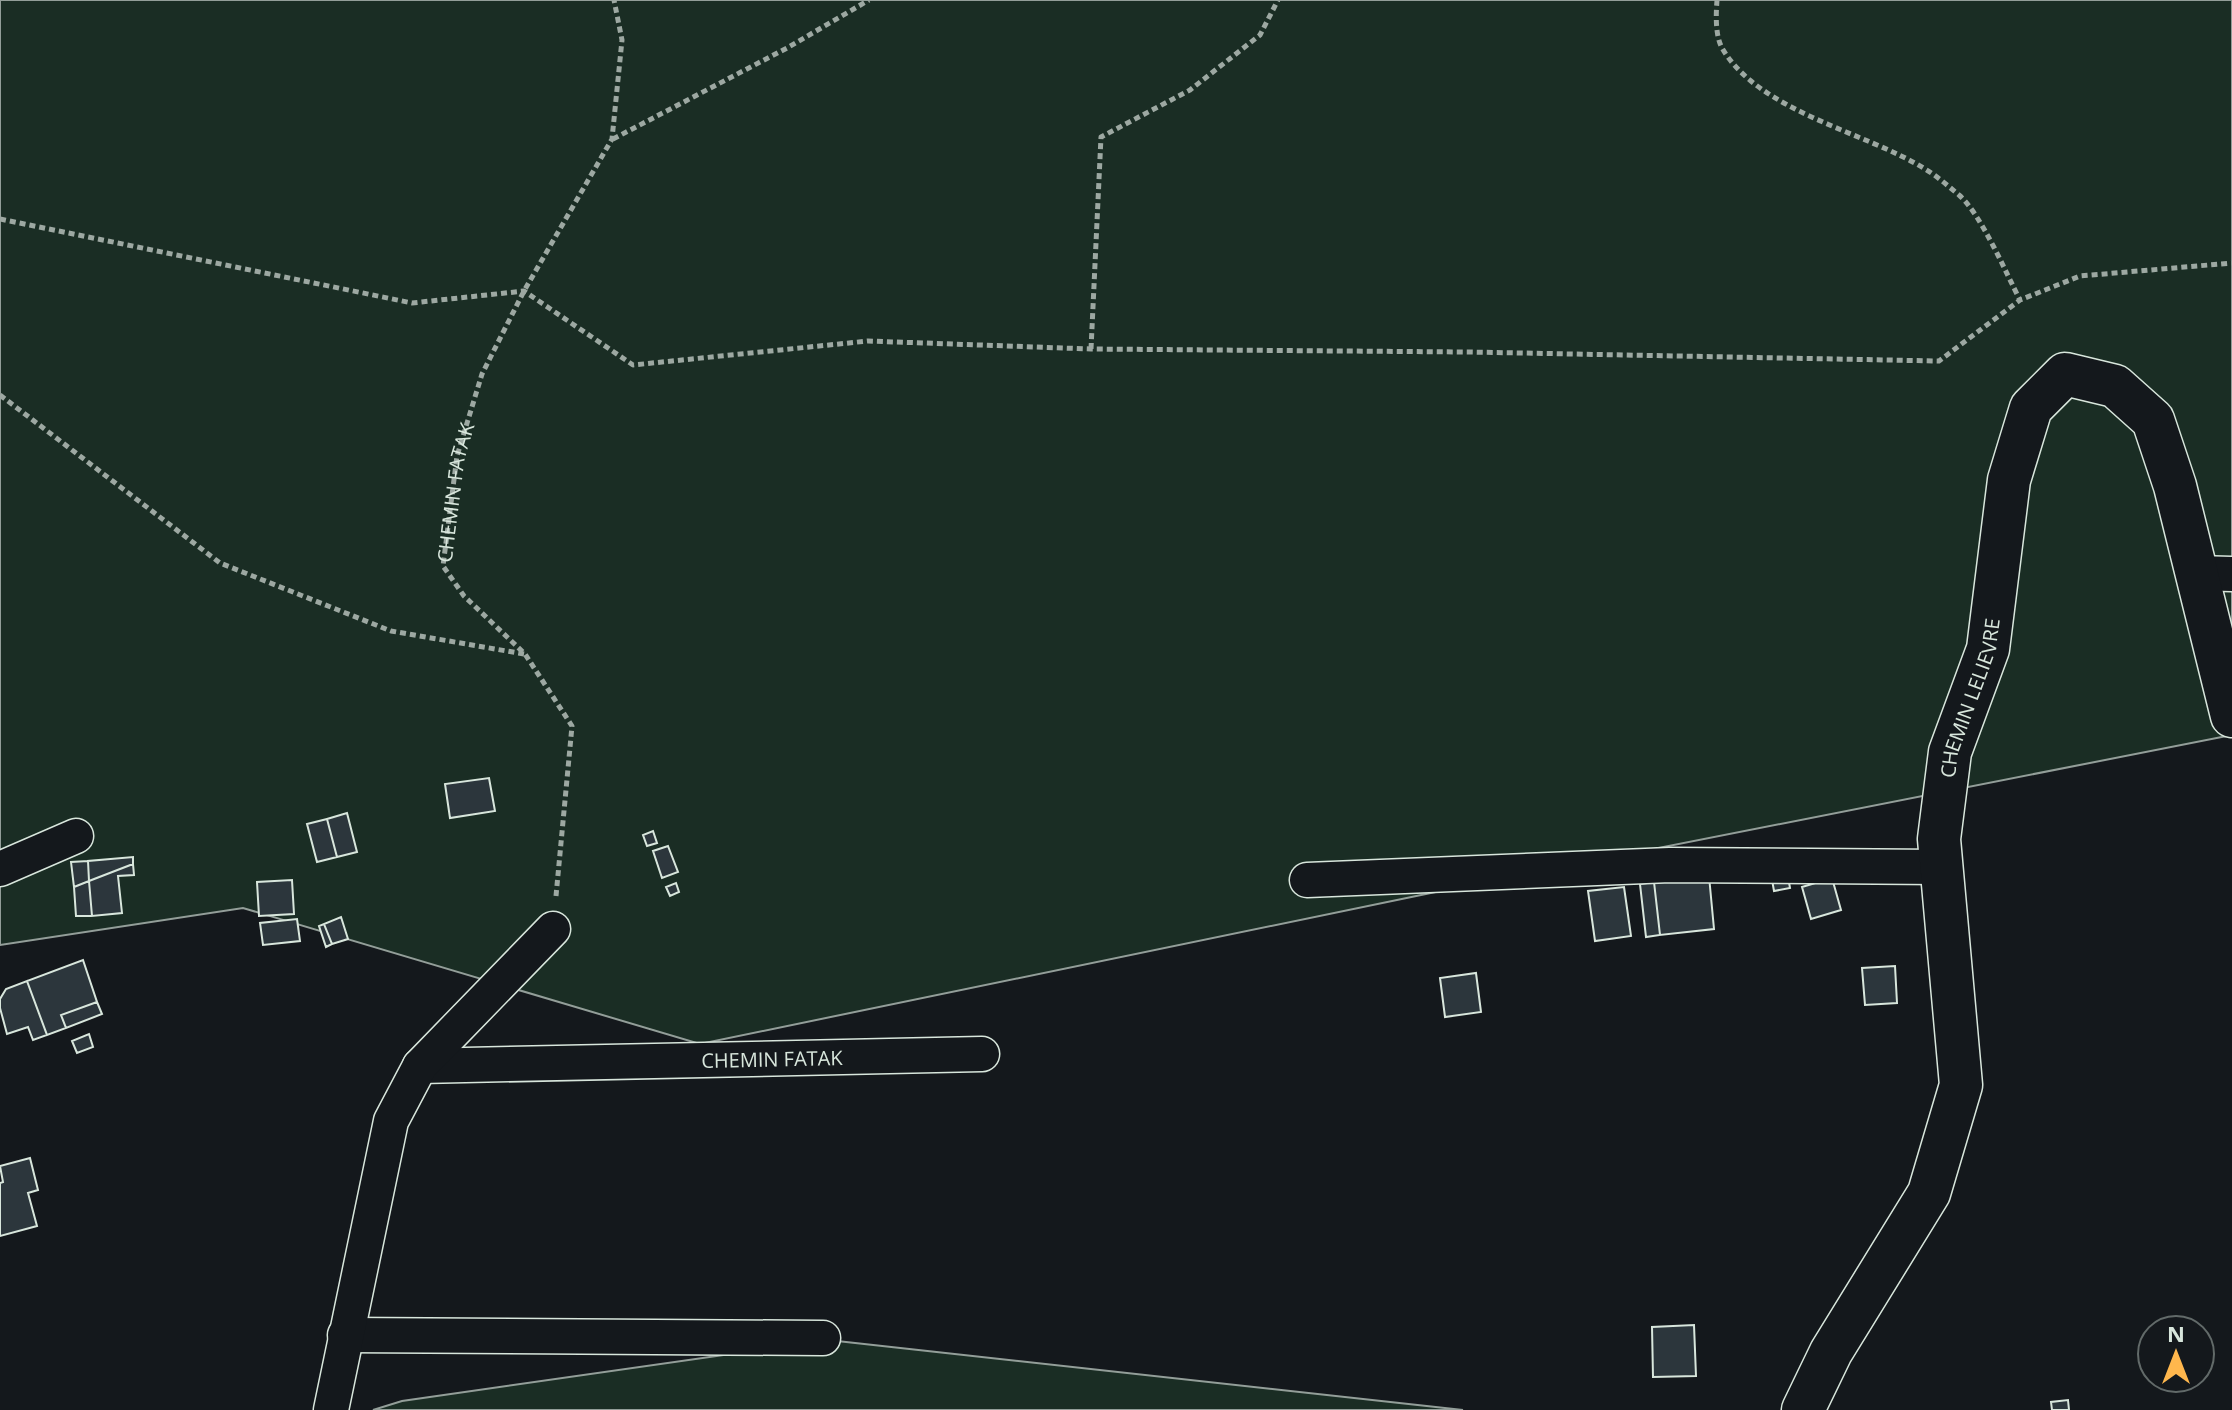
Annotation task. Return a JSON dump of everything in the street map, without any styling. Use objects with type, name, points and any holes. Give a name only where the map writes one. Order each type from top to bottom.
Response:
[{"type":"street","name":"CHEMIN LELIEVRE","points":[[1803,1410],[1831,1352],[1929,1193],[1961,1085],[1939,839],[1950,752],[1988,649],[2009,480],[2031,408],[2065,374],[2115,386],[2153,420],[2175,486],[2214,574],[2232,716]]},
{"type":"street","points":[[0,869],[76,836]]},
{"type":"street","points":[[1307,880],[1670,865],[1941,867]]},
{"type":"street","points":[[331,1410],[391,1121],[420,1066],[553,929]]},
{"type":"street","name":"CHEMIN FATAK","points":[[420,1066],[982,1054]]},
{"type":"street","points":[[345,1335],[823,1338]]},
{"type":"path","name":"CHEMIN FATAK","points":[[553,929],[572,726],[525,654],[464,596],[443,566],[457,456],[482,374],[524,291],[612,139],[622,40],[614,0]]},
{"type":"path","points":[[612,139],[787,48],[869,0]]},
{"type":"path","points":[[1091,349],[1101,137],[1190,90],[1260,35],[1278,0]]},
{"type":"path","points":[[1717,0],[1716,17],[1721,46],[1743,74],[1792,107],[1925,168],[1962,198],[1990,241],[2020,300]]},
{"type":"path","points":[[0,219],[412,303],[524,291],[633,365],[868,341],[1091,349],[1939,361],[2020,300],[2080,276],[2232,263]]},
{"type":"path","points":[[0,395],[220,563],[391,631],[525,654]]},
{"type":"green space","points":[[0,0],[2232,0],[2232,735],[1455,888],[700,1044],[243,908],[0,945]]},
{"type":"green space","points":[[828,1340],[1463,1410],[373,1410],[402,1401]]},
{"type":"building","points":[[489,778],[495,811],[450,818],[445,784]]},
{"type":"building","points":[[347,813],[357,852],[337,857],[327,819]]},
{"type":"building","points":[[327,819],[337,857],[317,862],[307,824]]},
{"type":"building","points":[[653,831],[657,843],[647,846],[643,835]]},
{"type":"building","points":[[668,846],[678,872],[662,878],[653,851]]},
{"type":"building","points":[[133,857],[133,864],[89,881],[88,861]]},
{"type":"building","points":[[88,861],[89,881],[74,887],[71,862]]},
{"type":"building","points":[[133,864],[134,875],[118,876],[122,913],[92,916],[89,881]]},
{"type":"building","points":[[1787,871],[1790,888],[1774,891],[1771,874]]},
{"type":"building","points":[[1709,876],[1714,929],[1660,935],[1654,882]]},
{"type":"building","points":[[1832,878],[1841,910],[1811,919],[1802,887]]},
{"type":"building","points":[[292,880],[294,914],[259,916],[257,882]]},
{"type":"building","points":[[89,881],[92,916],[76,916],[74,887]]},
{"type":"building","points":[[1654,882],[1660,935],[1646,937],[1640,884]]},
{"type":"building","points":[[676,883],[679,892],[670,896],[666,887]]},
{"type":"building","points":[[1624,887],[1631,936],[1595,941],[1588,891]]},
{"type":"building","points":[[341,917],[348,939],[332,944],[324,924]]},
{"type":"building","points":[[297,919],[300,941],[263,945],[260,923]]},
{"type":"building","points":[[324,924],[332,944],[326,947],[319,926]]},
{"type":"building","points":[[83,960],[97,1002],[61,1015],[66,1028],[47,1035],[27,981]]},
{"type":"building","points":[[1895,966],[1897,1003],[1865,1005],[1862,968]]},
{"type":"building","points":[[1476,973],[1481,1012],[1445,1017],[1440,978]]},
{"type":"building","points":[[27,981],[47,1035],[33,1040],[28,1027],[7,1034],[0,1008],[0,999],[6,989]]},
{"type":"building","points":[[97,1002],[102,1014],[66,1028],[61,1015]]},
{"type":"building","points":[[89,1034],[93,1047],[77,1053],[72,1041]]},
{"type":"building","points":[[30,1158],[38,1190],[28,1193],[37,1226],[0,1236],[0,1183],[3,1182],[0,1166]]},
{"type":"building","points":[[1694,1325],[1696,1376],[1653,1377],[1652,1327]]},
{"type":"building","points":[[2068,1400],[2069,1410],[2052,1410],[2051,1402]]}]
